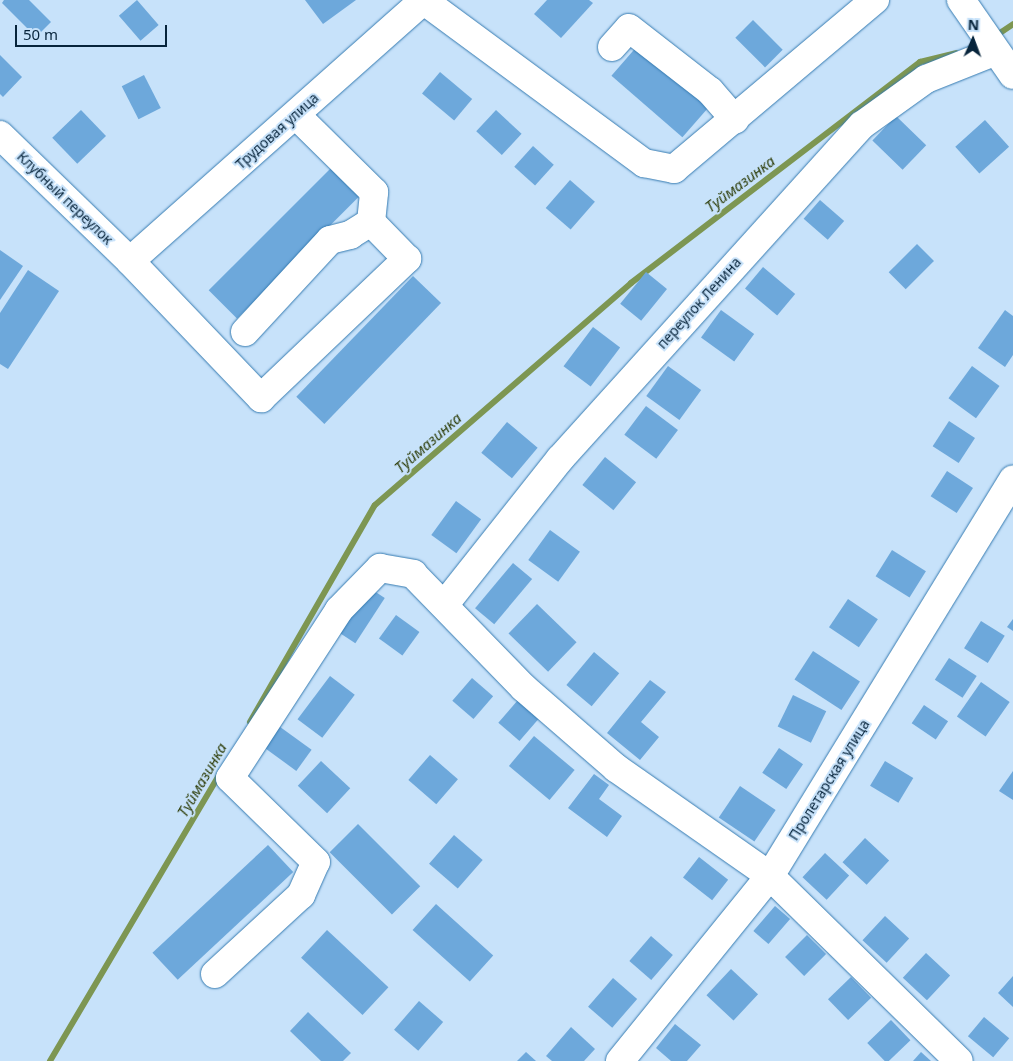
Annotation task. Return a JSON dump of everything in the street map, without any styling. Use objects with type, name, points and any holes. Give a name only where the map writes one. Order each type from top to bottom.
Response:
[{"type":"street","points":[[424,0],[644,163],[674,169],[735,120],[875,0]]},
{"type":"street","name":"Трудовая улица","points":[[130,261],[424,0]]},
{"type":"street","points":[[962,0],[994,52],[1013,75]]},
{"type":"street","points":[[612,48],[629,28],[710,91],[735,120]]},
{"type":"street","name":"переулок Ленина","points":[[445,604],[560,459],[862,125],[926,79],[994,52]]},
{"type":"street","points":[[244,332],[330,240],[350,235],[371,222],[374,192],[296,115]]},
{"type":"street","name":"Клубный переулок","points":[[0,135],[130,261],[261,398],[407,259],[371,222]]},
{"type":"street","name":"Пролетарская улица","points":[[620,1061],[770,876],[1013,480]]},
{"type":"street","points":[[215,974],[301,895],[316,862],[230,778],[339,610],[380,568],[413,574],[445,604],[524,688],[616,768],[770,876],[959,1061]]},
{"type":"building","points":[[4,0],[29,0],[51,22],[36,37],[2,3]]},
{"type":"building","points":[[137,0],[159,25],[141,41],[119,16]]},
{"type":"building","points":[[305,0],[356,0],[323,24]]},
{"type":"building","points":[[547,0],[589,0],[593,3],[561,38],[534,14]]},
{"type":"building","points":[[753,20],[783,50],[765,67],[735,38]]},
{"type":"building","points":[[639,44],[710,106],[682,137],[611,76]]},
{"type":"building","points":[[0,55],[22,77],[3,97],[0,94]]},
{"type":"building","points":[[440,72],[472,99],[454,120],[422,93]]},
{"type":"building","points":[[144,75],[161,108],[139,119],[122,86]]},
{"type":"building","points":[[81,110],[106,136],[77,164],[52,138]]},
{"type":"building","points":[[496,110],[522,134],[502,155],[476,131]]},
{"type":"building","points":[[896,116],[926,145],[903,170],[872,140]]},
{"type":"building","points":[[985,120],[1009,147],[979,174],[955,147]]},
{"type":"building","points":[[533,146],[554,165],[535,186],[514,167]]},
{"type":"building","points":[[331,168],[359,196],[237,319],[209,290]]},
{"type":"building","points":[[570,180],[595,202],[571,230],[546,208]]},
{"type":"building","points":[[820,200],[844,221],[828,240],[804,219]]},
{"type":"building","points":[[917,244],[934,261],[906,289],[889,272]]},
{"type":"building","points":[[0,250],[23,266],[0,300]]},
{"type":"building","points":[[763,267],[795,294],[777,315],[745,288]]},
{"type":"building","points":[[28,270],[59,291],[8,369],[0,364],[0,313]]},
{"type":"building","points":[[646,272],[667,289],[641,321],[620,304]]},
{"type":"building","points":[[413,276],[441,303],[324,424],[296,397]]},
{"type":"building","points":[[721,310],[754,334],[734,362],[701,338]]},
{"type":"building","points":[[1005,310],[1013,316],[1013,355],[1005,367],[978,348]]},
{"type":"building","points":[[593,327],[620,347],[591,387],[564,366]]},
{"type":"building","points":[[668,366],[701,390],[679,420],[646,396]]},
{"type":"building","points":[[972,366],[1000,386],[976,418],[948,398]]},
{"type":"building","points":[[646,406],[678,430],[656,459],[624,435]]},
{"type":"building","points":[[949,421],[975,438],[959,463],[933,446]]},
{"type":"building","points":[[507,422],[538,448],[512,478],[481,453]]},
{"type":"building","points":[[605,457],[636,482],[613,510],[582,485]]},
{"type":"building","points":[[947,471],[973,488],[957,513],[931,496]]},
{"type":"building","points":[[456,501],[481,519],[456,553],[431,535]]},
{"type":"building","points":[[550,530],[580,552],[558,582],[528,560]]},
{"type":"building","points":[[892,550],[926,571],[909,597],[876,576]]},
{"type":"building","points":[[513,563],[532,579],[494,624],[475,608]]},
{"type":"building","points":[[368,587],[385,598],[355,643],[339,632]]},
{"type":"building","points":[[848,599],[878,619],[859,647],[829,627]]},
{"type":"building","points":[[537,604],[577,642],[548,672],[509,633]]},
{"type":"building","points":[[396,615],[419,632],[402,656],[379,638]]},
{"type":"building","points":[[1013,619],[1013,631],[1007,627]]},
{"type":"building","points":[[981,621],[1005,636],[988,663],[964,648]]},
{"type":"building","points":[[813,651],[860,681],[841,710],[794,680]]},
{"type":"building","points":[[594,652],[619,673],[592,706],[566,685]]},
{"type":"building","points":[[949,658],[977,676],[963,698],[935,680]]},
{"type":"building","points":[[330,676],[355,695],[322,738],[298,719]]},
{"type":"building","points":[[472,678],[493,696],[473,719],[452,701]]},
{"type":"building","points":[[650,680],[666,692],[641,722],[659,737],[640,760],[607,733]]},
{"type":"building","points":[[981,682],[1010,702],[986,736],[957,716]]},
{"type":"building","points":[[793,695],[826,711],[811,743],[778,726]]},
{"type":"building","points":[[518,700],[539,718],[519,741],[498,723]]},
{"type":"building","points":[[924,705],[948,721],[936,739],[912,723]]},
{"type":"building","points":[[276,724],[312,750],[296,771],[261,745]]},
{"type":"building","points":[[534,736],[575,770],[550,800],[509,766]]},
{"type":"building","points":[[779,748],[803,764],[786,789],[762,773]]},
{"type":"building","points":[[430,755],[458,779],[436,804],[408,780]]},
{"type":"building","points":[[321,761],[350,788],[327,813],[298,786]]},
{"type":"building","points":[[885,761],[913,778],[898,803],[870,786]]},
{"type":"building","points":[[1013,771],[1013,800],[999,791]]},
{"type":"building","points":[[594,774],[609,785],[599,799],[622,816],[607,837],[568,808]]},
{"type":"building","points":[[740,786],[776,810],[754,842],[719,818]]},
{"type":"building","points":[[358,824],[420,886],[392,915],[330,852]]},
{"type":"building","points":[[454,835],[483,860],[458,889],[429,864]]},
{"type":"building","points":[[865,838],[889,861],[867,885],[842,862]]},
{"type":"building","points":[[268,845],[293,872],[178,980],[152,953]]},
{"type":"building","points":[[825,853],[849,876],[827,900],[802,877]]},
{"type":"building","points":[[699,857],[728,880],[712,900],[683,877]]},
{"type":"building","points":[[436,904],[493,956],[470,982],[413,930]]},
{"type":"building","points":[[775,906],[790,919],[768,944],[753,931]]},
{"type":"building","points":[[885,916],[909,939],[887,963],[862,940]]},
{"type":"building","points":[[327,930],[388,987],[363,1015],[301,958]]},
{"type":"building","points":[[807,935],[826,954],[804,976],[785,957]]},
{"type":"building","points":[[651,936],[673,955],[651,980],[629,961]]},
{"type":"building","points":[[926,953],[950,976],[927,1000],[903,978]]},
{"type":"building","points":[[731,969],[758,994],[734,1021],[706,995]]},
{"type":"building","points":[[1013,976],[1013,1007],[998,993]]},
{"type":"building","points":[[851,977],[871,998],[848,1020],[828,999]]},
{"type":"building","points":[[613,978],[637,999],[612,1028],[588,1007]]},
{"type":"building","points":[[419,1001],[443,1022],[418,1051],[394,1030]]},
{"type":"building","points":[[308,1012],[351,1053],[343,1061],[321,1061],[290,1031]]},
{"type":"building","points":[[984,1017],[1009,1038],[993,1057],[968,1036]]},
{"type":"building","points":[[891,1020],[910,1040],[889,1061],[885,1061],[867,1043]]},
{"type":"building","points":[[675,1024],[701,1045],[687,1061],[671,1061],[656,1048]]},
{"type":"building","points":[[571,1027],[595,1049],[584,1061],[552,1061],[546,1056]]},
{"type":"building","points":[[526,1052],[536,1061],[517,1061]]},
{"type":"building","points":[[921,1052],[931,1061],[913,1061]]},
{"type":"waterway","name":"Туймазинка","points":[[994,37],[1013,24]]},
{"type":"waterway","name":"Туймазинка","points":[[250,722],[375,505],[631,283],[920,62],[956,53]]},
{"type":"waterway","name":"Туймазинка","points":[[50,1061],[220,774]]}]
